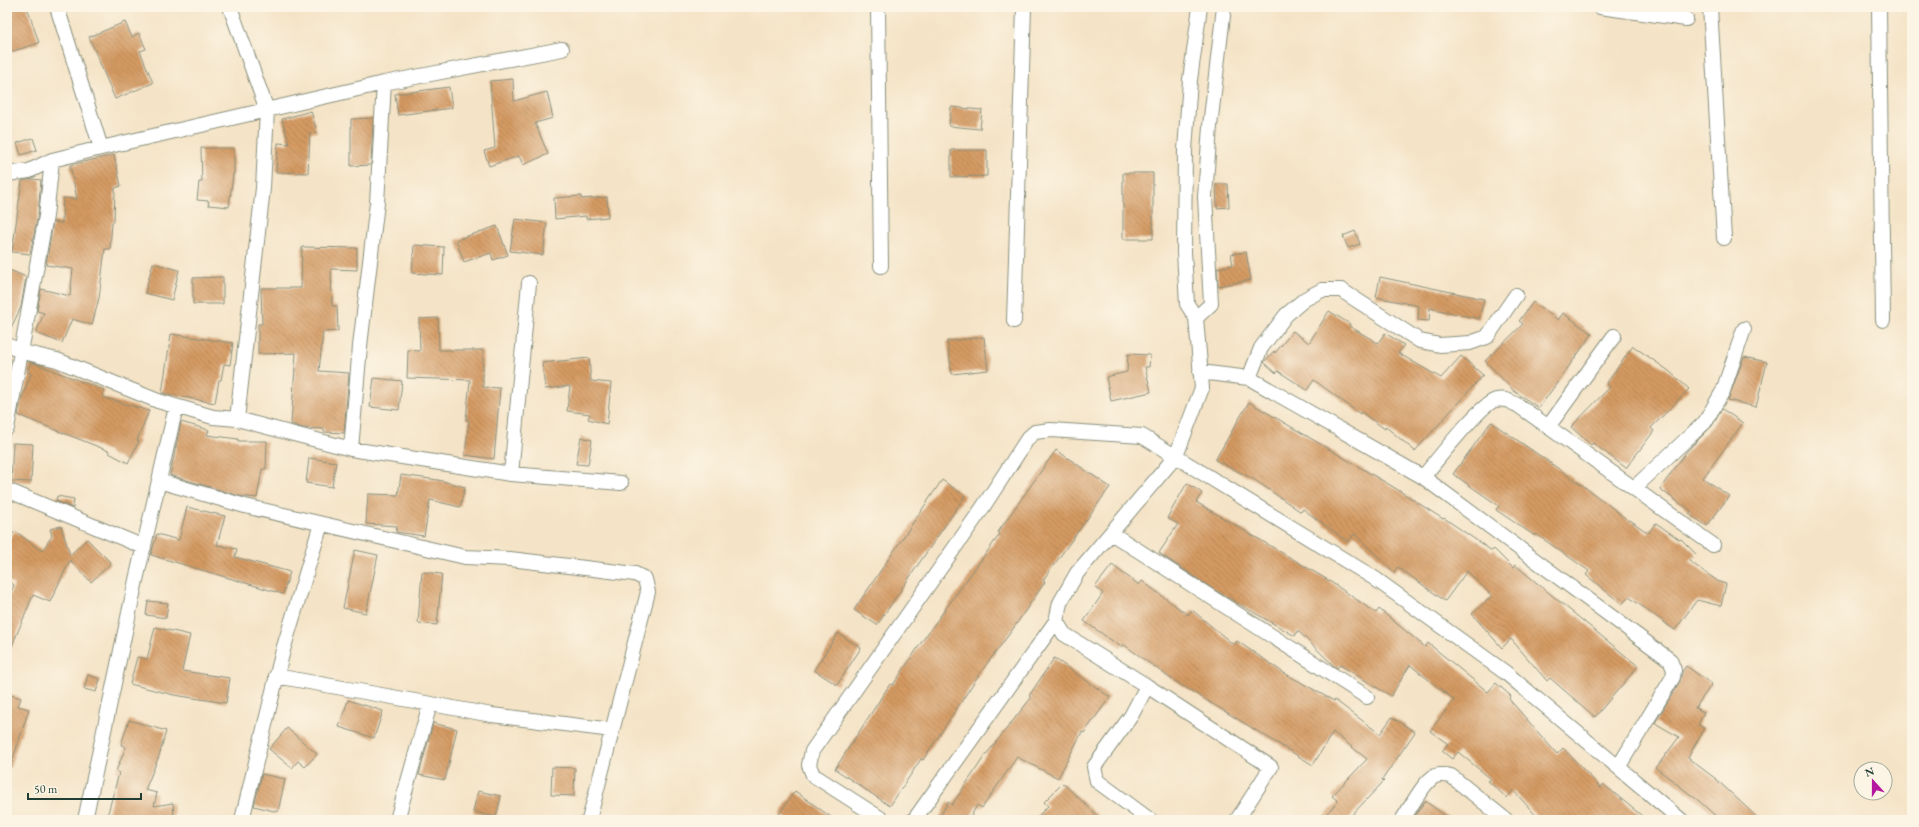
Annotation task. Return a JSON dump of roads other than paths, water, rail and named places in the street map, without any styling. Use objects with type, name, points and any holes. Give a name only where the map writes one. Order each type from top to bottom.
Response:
[{"type":"street","points":[[57,7],[101,148]]},
{"type":"street","points":[[230,7],[267,110],[264,188],[237,420]]},
{"type":"street","points":[[878,7],[881,266]]},
{"type":"street","points":[[1014,321],[1024,7]]},
{"type":"street","points":[[914,820],[1056,622],[1060,603],[1077,574],[1176,456],[1202,388],[1196,318],[1187,304],[1184,252],[1184,150],[1190,80],[1200,7]]},
{"type":"street","points":[[1196,318],[1211,304],[1205,197],[1210,126],[1224,7]]},
{"type":"street","points":[[1600,7],[1686,18]]},
{"type":"street","points":[[1710,7],[1724,238]]},
{"type":"street","points":[[1879,7],[1884,320]]},
{"type":"street","points":[[7,174],[29,171],[52,160],[101,148],[384,83],[562,49]]},
{"type":"street","points":[[351,449],[360,346],[377,203],[384,83]]},
{"type":"street","points":[[1187,121],[1210,126]]},
{"type":"street","points":[[7,428],[46,216],[52,160]]},
{"type":"street","points":[[511,474],[529,284]]},
{"type":"street","points":[[1249,378],[1261,348],[1286,315],[1305,299],[1322,290],[1342,290],[1420,341],[1440,345],[1470,343],[1487,337],[1516,295]]},
{"type":"street","points":[[1634,488],[1705,422],[1723,391],[1744,329]]},
{"type":"street","points":[[1548,427],[1614,336]]},
{"type":"street","points":[[7,345],[22,352],[57,360],[158,402],[213,418],[237,420],[351,449],[511,474],[621,483]]},
{"type":"street","points":[[1200,372],[1249,378],[1424,477],[1670,660],[1674,670],[1673,677],[1618,766]]},
{"type":"street","points":[[1424,477],[1481,410],[1494,400],[1506,399],[1519,406],[1713,545]]},
{"type":"street","points":[[85,820],[176,406]]},
{"type":"street","points":[[883,820],[813,775],[809,765],[812,751],[981,510],[1028,438],[1035,432],[1051,430],[1142,436],[1374,578],[1506,673],[1681,820]]},
{"type":"street","points":[[159,481],[245,506],[465,557],[551,563],[635,574],[645,579],[648,592],[589,820]]},
{"type":"street","points":[[7,490],[144,546]]},
{"type":"street","points":[[242,820],[276,676],[321,524]]},
{"type":"street","points":[[1111,533],[1367,697]]},
{"type":"street","points":[[1056,622],[1064,634],[1271,767],[1237,820]]},
{"type":"street","points":[[276,676],[492,715],[612,730]]},
{"type":"street","points":[[1147,686],[1131,716],[1094,767],[1097,781],[1150,820]]},
{"type":"street","points":[[397,820],[430,704]]},
{"type":"street","points":[[1402,820],[1428,782],[1435,776],[1442,774],[1451,776],[1506,820]]}]
